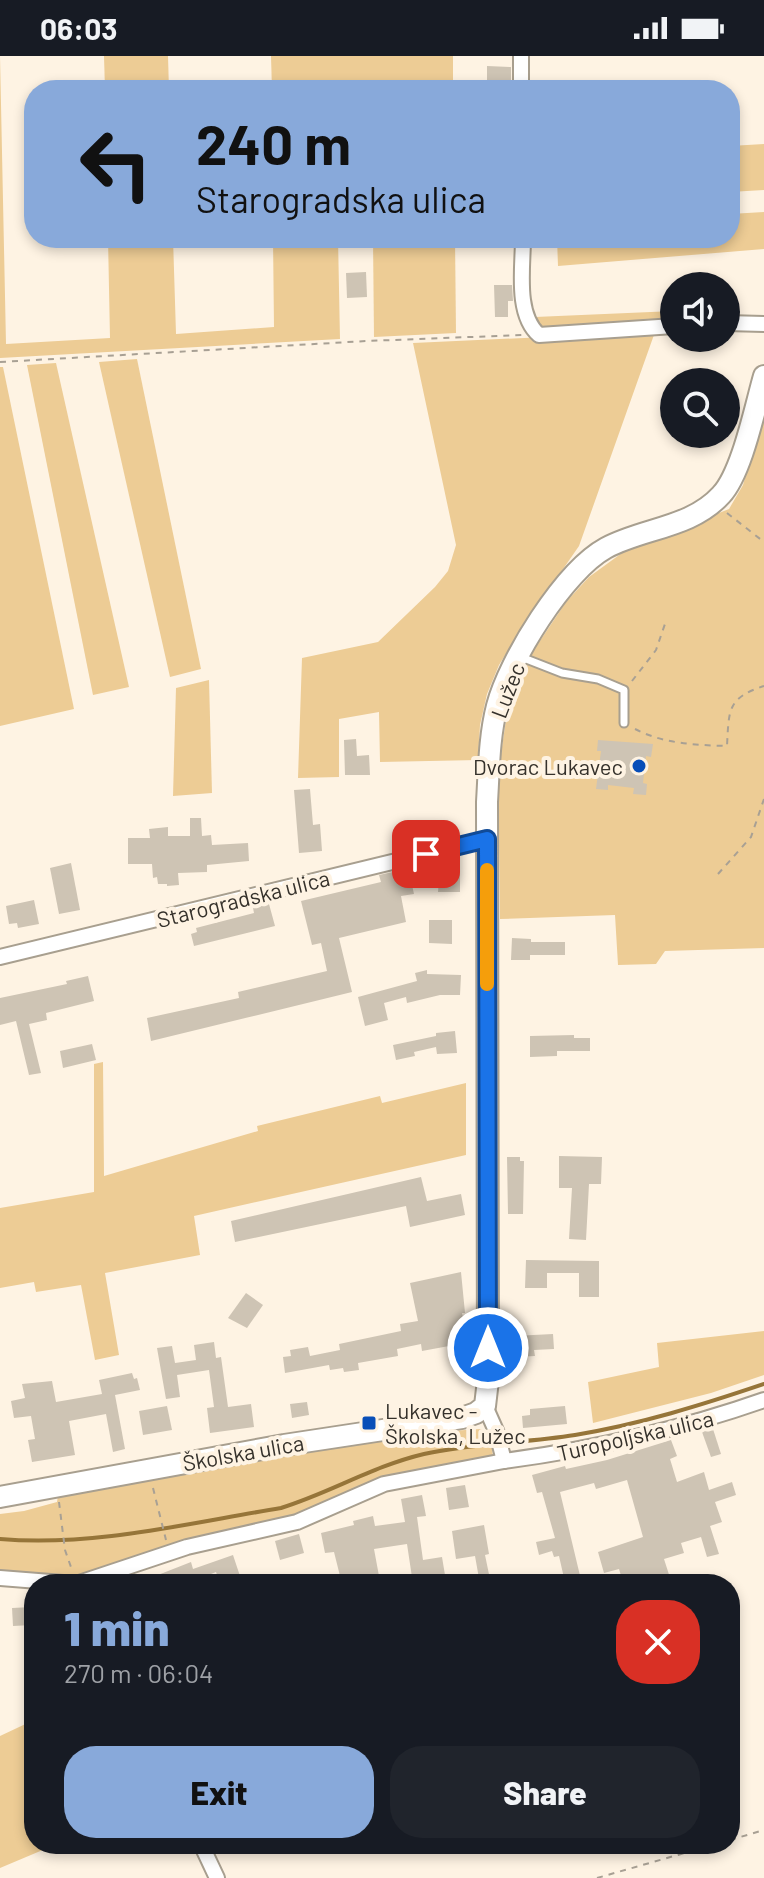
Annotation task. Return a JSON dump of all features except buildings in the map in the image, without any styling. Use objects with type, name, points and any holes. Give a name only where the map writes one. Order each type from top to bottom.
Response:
[{"type":"street","points":[[521,56],[521,80]]},
{"type":"street","points":[[523,248],[527,320],[539,335],[660,327]]},
{"type":"street","points":[[740,323],[764,324]]},
{"type":"street","name":"Lužec","points":[[485,1406],[488,1396],[487,839],[492,729],[503,688],[561,588],[589,559],[608,547],[694,516],[723,493],[735,474],[764,376]]},
{"type":"street","name":"Starogradska ulica","points":[[0,957],[487,839]]},
{"type":"street","name":"Turopoljska ulica","points":[[106,1574],[187,1547],[297,1522],[384,1484],[503,1456],[630,1440],[764,1400]]},
{"type":"street","points":[[485,1406],[503,1456]]},
{"type":"street","name":"Školska ulica","points":[[0,1497],[148,1469],[462,1418],[485,1406]]},
{"type":"street","name":"Turopoljska ulica","points":[[0,1578],[24,1580]]},
{"type":"street","points":[[206,1854],[217,1878]]},
{"type":"lane","points":[[519,656],[562,673],[598,679],[624,690],[624,723]]},
{"type":"path","points":[[0,362],[367,341],[539,335]]},
{"type":"path","points":[[713,502],[764,542]]},
{"type":"path","points":[[624,690],[656,650],[666,621]]},
{"type":"path","points":[[624,723],[647,735],[685,745],[727,746],[733,705],[744,693],[764,686]]},
{"type":"path","points":[[718,874],[751,837],[764,799]]},
{"type":"path","points":[[148,1469],[165,1533]]},
{"type":"path","points":[[56,1485],[65,1550],[73,1574]]},
{"type":"path","points":[[740,1837],[764,1830]]},
{"type":"path","points":[[597,1878],[681,1854]]},
{"type":"shaded area","points":[[0,56],[6,344],[110,338],[108,248],[173,248],[176,334],[274,327],[273,248],[338,248],[340,339],[0,358]]},
{"type":"shaded area","points":[[104,56],[168,56],[169,80],[105,80]]},
{"type":"shaded area","points":[[271,56],[453,56],[453,80],[272,80]]},
{"type":"shaded area","points":[[764,144],[764,190],[740,191],[740,145]]},
{"type":"shaded area","points":[[764,212],[764,249],[558,266],[557,248],[740,248],[740,213]]},
{"type":"shaded area","points":[[373,248],[455,248],[456,333],[374,337]]},
{"type":"shaded area","points":[[660,312],[660,324],[537,329],[535,317]]},
{"type":"shaded area","points":[[655,332],[579,546],[518,634],[499,665],[487,694],[480,725],[478,760],[380,762],[379,712],[339,719],[339,777],[298,778],[302,658],[378,642],[448,571],[456,545],[413,343]]},
{"type":"shaded area","points":[[137,359],[201,669],[170,677],[99,362]]},
{"type":"shaded area","points":[[56,363],[129,687],[93,695],[27,365]]},
{"type":"shaded area","points":[[0,367],[3,367],[74,709],[0,726]]},
{"type":"shaded area","points":[[764,410],[764,948],[665,951],[656,964],[618,965],[615,915],[500,919],[498,774],[507,713],[517,675],[566,602],[589,577],[626,550],[729,509],[743,485]]},
{"type":"shaded area","points":[[209,680],[212,793],[173,796],[176,688]]},
{"type":"shaded area","points":[[103,1062],[104,1176],[258,1131],[257,1126],[380,1096],[382,1103],[466,1083],[466,1155],[194,1216],[200,1255],[105,1273],[119,1355],[95,1360],[81,1285],[36,1292],[34,1282],[0,1288],[0,1208],[94,1192],[94,1064]]},
{"type":"shaded area","points":[[764,1331],[764,1375],[711,1393],[593,1423],[588,1382],[659,1367],[657,1343]]},
{"type":"shaded area","points":[[480,1429],[491,1432],[493,1459],[398,1474],[287,1521],[84,1574],[0,1571],[0,1514],[57,1502],[59,1489],[408,1434]]},
{"type":"shaded area","points":[[24,1725],[24,1854],[33,1854],[0,1868],[0,1736]]},
{"type":"waterway","points":[[0,1539],[35,1541],[106,1537],[281,1508],[387,1465],[424,1454],[600,1431],[764,1384]]},
{"type":"slow traffic","points":[[487,870],[487,984]]},
{"type":"place","name":"Dvorac Lukavec","points":[[639,766]]},
{"type":"place","name":"Lukavec - Školska, Lužec","points":[[369,1423]]},
{"type":"route","points":[[426,854],[487,839],[488,1348]]}]
